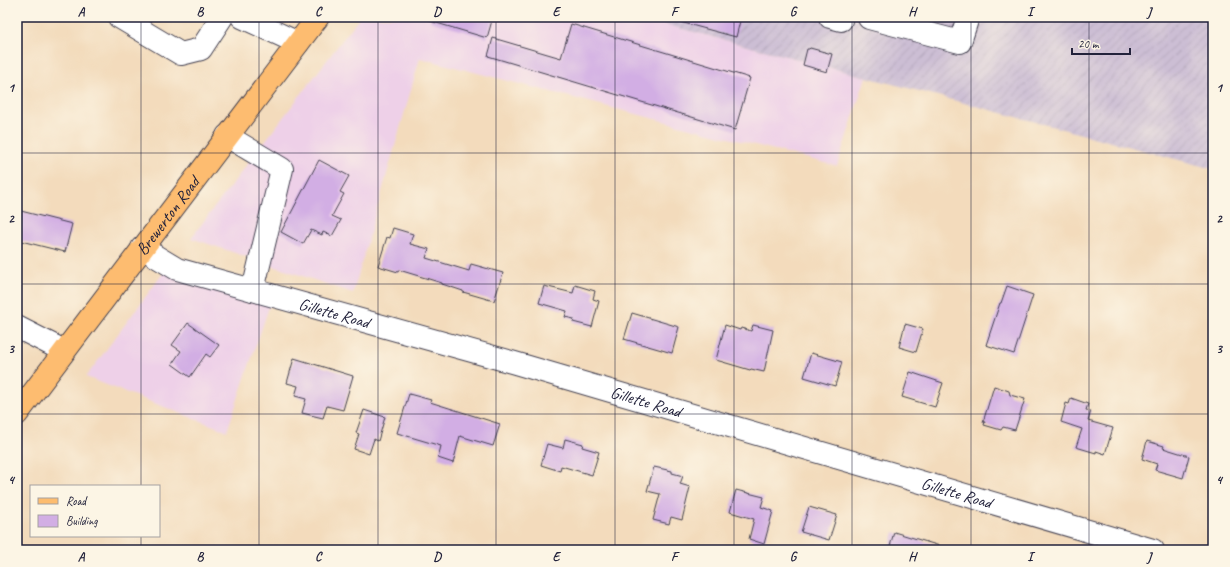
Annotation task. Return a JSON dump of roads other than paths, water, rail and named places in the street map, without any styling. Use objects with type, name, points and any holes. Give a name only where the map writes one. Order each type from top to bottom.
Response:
[{"type":"main road","name":"Brewerton Road","points":[[17,414],[318,17]]},
{"type":"street","points":[[119,17],[181,54],[201,49],[222,17]]},
{"type":"street","points":[[242,17],[298,43]]},
{"type":"street","points":[[869,18],[960,42],[968,17]]},
{"type":"street","points":[[227,136],[282,169],[253,290]]},
{"type":"street","name":"Gillette Road","points":[[142,248],[176,269],[516,363],[1153,550]]},
{"type":"street","points":[[17,327],[64,351]]}]
